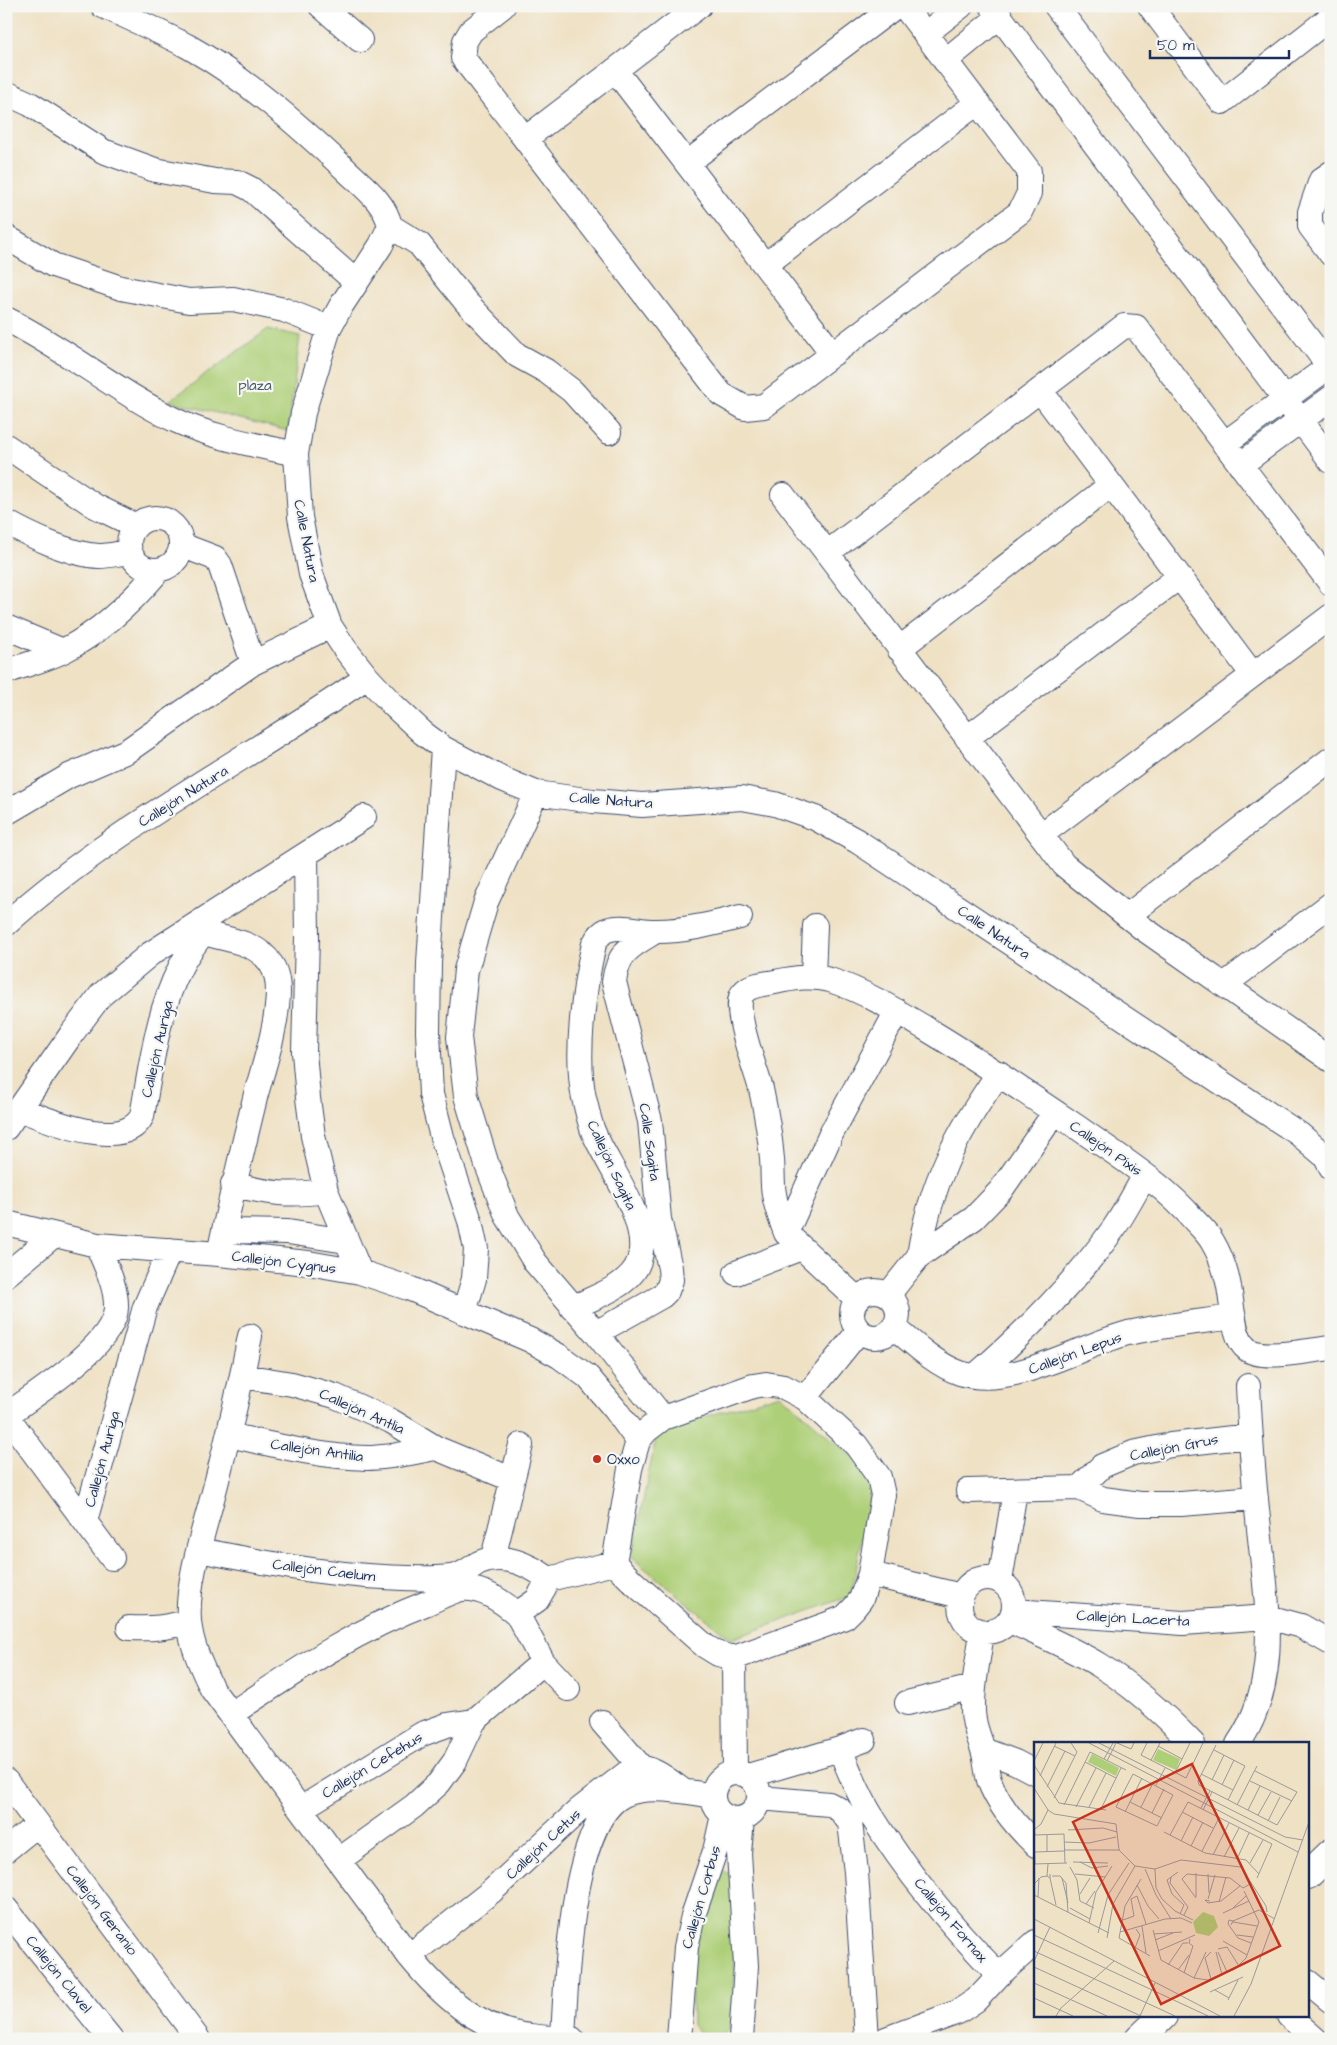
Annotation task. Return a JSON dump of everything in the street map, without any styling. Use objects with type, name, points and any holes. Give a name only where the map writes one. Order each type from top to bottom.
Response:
[{"type":"main road","points":[[1310,1873],[1331,1853]]},
{"type":"main road","points":[[1139,2039],[1161,2018]]},
{"type":"street","points":[[103,6],[189,47],[251,87],[310,136],[376,199],[388,214],[390,226],[420,244],[466,302],[517,355],[546,371],[572,391],[609,432]]},
{"type":"street","points":[[321,6],[360,40]]},
{"type":"street","points":[[503,6],[471,30],[465,41],[462,58],[721,394],[745,408],[764,406],[833,354],[1020,212],[1029,193],[1029,171],[904,6]]},
{"type":"street","points":[[525,139],[699,6]]},
{"type":"street","points":[[687,163],[896,6]]},
{"type":"street","points":[[925,34],[961,6]]},
{"type":"street","points":[[1056,6],[1330,367],[1224,444]]},
{"type":"street","points":[[1151,7],[1222,102],[1331,17]]},
{"type":"street","points":[[945,61],[996,11],[1331,462]]},
{"type":"street","points":[[615,70],[833,354]]},
{"type":"street","points":[[6,93],[30,104],[103,151],[155,170],[215,181],[237,182],[251,189],[356,282]]},
{"type":"street","points":[[765,265],[977,103]]},
{"type":"street","points":[[1331,173],[1321,180],[1310,212],[1310,226],[1331,254]]},
{"type":"street","name":"Calle Natura","points":[[390,226],[381,245],[356,282],[329,328],[303,413],[296,454],[300,516],[311,574],[330,626],[367,677],[423,733],[443,748],[502,779],[536,793],[593,802],[642,805],[742,798],[775,804],[815,818],[857,841],[1299,1134],[1325,1156],[1331,1168]]},
{"type":"street","points":[[6,237],[53,265],[121,288],[189,301],[233,299],[284,310],[329,328]]},
{"type":"street","points":[[6,319],[68,353],[145,404],[179,422],[218,436],[296,454]]},
{"type":"street","points":[[827,553],[1124,326],[1131,325],[1136,327],[1331,584]]},
{"type":"street","points":[[1040,390],[1253,675]]},
{"type":"street","points":[[1240,465],[1331,398]]},
{"type":"street","points":[[6,446],[95,506],[136,526]]},
{"type":"street","points":[[899,649],[1111,486]]},
{"type":"street","points":[[783,495],[1064,866],[1127,916],[1330,1057]]},
{"type":"street","points":[[152,518],[161,519],[176,528],[180,536],[181,545],[180,554],[175,562],[159,570],[142,566],[135,560],[130,552],[129,543],[131,534],[136,526],[152,518]]},
{"type":"street","points":[[6,522],[20,530],[73,551],[99,556],[130,552]]},
{"type":"street","points":[[181,545],[215,558],[220,565],[252,663]]},
{"type":"street","points":[[6,672],[63,651],[94,633],[139,594],[159,570]]},
{"type":"street","points":[[967,738],[1179,576]]},
{"type":"street","points":[[1041,835],[1331,616]]},
{"type":"street","points":[[6,813],[69,776],[127,751],[252,663],[330,626]]},
{"type":"street","points":[[6,627],[63,651]]},
{"type":"street","name":"Callejón Natura","points":[[6,924],[37,896],[84,860],[138,823],[317,712],[367,677]]},
{"type":"street","points":[[443,748],[429,963],[428,1032],[431,1094],[442,1137],[470,1221],[476,1249],[474,1279],[464,1312]]},
{"type":"street","points":[[1127,916],[1331,759]]},
{"type":"street","points":[[536,793],[486,902],[466,970],[459,1037],[466,1096],[487,1166],[507,1216],[535,1262],[572,1308],[596,1333],[663,1418]]},
{"type":"street","name":"Callejón Auriga","points":[[197,930],[172,988],[158,1030],[142,1116],[137,1125],[119,1133],[103,1133],[13,1118],[101,995],[150,954],[197,930],[364,817]]},
{"type":"street","points":[[306,855],[307,937],[304,1052],[313,1136],[326,1191],[360,1272]]},
{"type":"street","points":[[1224,985],[1331,904]]},
{"type":"street","name":"Callejón Sagita","points":[[572,1308],[612,1288],[634,1272],[639,1261],[648,1220],[593,1131],[584,1097],[580,1064],[581,1028],[591,959],[599,936],[606,930],[616,928],[656,932],[714,924],[740,917]]},
{"type":"street","points":[[813,977],[815,926]]},
{"type":"street","points":[[197,930],[240,942],[258,951],[271,963],[277,976],[278,994],[273,1025],[233,1184],[219,1254]]},
{"type":"street","name":"Calle Sagita","points":[[596,1333],[648,1305],[667,1290],[671,1280],[670,1268],[648,1220],[650,1121],[614,982],[620,957],[627,950],[656,932]]},
{"type":"street","name":"Callejón Pixis","points":[[857,1299],[794,1240],[778,1215],[766,1115],[756,1070],[739,1015],[738,1002],[741,994],[757,985],[813,977],[852,988],[897,1011],[999,1074],[1145,1175],[1182,1206],[1211,1240],[1227,1278],[1239,1341]]},
{"type":"street","points":[[587,986],[614,982]]},
{"type":"street","points":[[736,1274],[794,1240],[831,1134],[897,1011]]},
{"type":"street","points":[[919,1256],[929,1206],[951,1149],[966,1122],[999,1074]]},
{"type":"street","points":[[888,1295],[919,1256],[974,1218],[1001,1190],[1055,1112]]},
{"type":"street","points":[[974,1376],[1032,1324],[1074,1280],[1115,1227],[1145,1175]]},
{"type":"street","points":[[233,1184],[259,1192],[283,1195],[326,1191]]},
{"type":"street","name":"Callejón Cygnus","points":[[6,1223],[97,1246],[170,1250],[308,1263],[360,1272],[411,1289],[530,1340],[559,1356],[588,1377],[615,1409],[638,1441]]},
{"type":"street","name":"Callejón Cygnus","points":[[224,1230],[288,1232],[346,1241]]},
{"type":"street","points":[[6,1275],[54,1235]]},
{"type":"street","points":[[6,1415],[99,1344],[111,1326],[116,1308],[113,1287],[97,1246]]},
{"type":"street","name":"Callejón Auriga","points":[[85,1521],[142,1316],[159,1271],[170,1250]]},
{"type":"street","points":[[872,1291],[888,1295],[896,1307],[897,1321],[894,1327],[887,1334],[877,1337],[868,1336],[859,1331],[851,1316],[852,1307],[857,1299],[872,1291]]},
{"type":"street","name":"Callejón Lepus","points":[[894,1327],[941,1363],[960,1373],[974,1376],[995,1376],[1024,1371],[1089,1345],[1129,1333],[1239,1341]]},
{"type":"street","points":[[805,1398],[859,1331]]},
{"type":"street","points":[[250,1336],[229,1435],[191,1586],[189,1621],[194,1644],[212,1689],[431,1984],[476,2019],[501,2030],[529,2036],[572,2039]]},
{"type":"street","points":[[1239,1341],[1252,1353],[1267,1355],[1331,1348]]},
{"type":"street","name":"Callejón Antlia","points":[[242,1376],[292,1384],[335,1396],[391,1421],[436,1448],[511,1479]]},
{"type":"street","points":[[766,1384],[784,1387],[805,1398],[856,1446],[879,1477],[883,1495],[870,1574],[861,1598],[845,1617],[754,1652],[734,1658],[718,1654],[705,1646],[614,1563],[630,1469],[638,1441],[646,1430],[663,1418],[753,1386],[766,1384]]},
{"type":"street","points":[[1239,1742],[1249,1728],[1259,1703],[1267,1669],[1268,1617],[1250,1436],[1248,1386]]},
{"type":"street","name":"Callejón Auriga","points":[[6,1415],[85,1521]]},
{"type":"street","name":"Callejón Antilia","points":[[229,1435],[298,1450],[367,1458],[436,1448]]},
{"type":"street","name":"Callejón Grus","points":[[1079,1488],[1102,1466],[1134,1453],[1171,1445],[1250,1436]]},
{"type":"street","points":[[521,1445],[492,1558],[508,1559],[523,1564],[550,1579],[614,1563]]},
{"type":"street","points":[[968,1491],[1079,1488],[1103,1499],[1140,1504],[1181,1504],[1256,1498]]},
{"type":"street","points":[[1000,1581],[1016,1491]]},
{"type":"street","points":[[85,1521],[112,1558]]},
{"type":"street","name":"Callejón Caelum","points":[[199,1550],[343,1575],[460,1582],[490,1596],[517,1614]]},
{"type":"street","name":"Callejón Caelum","points":[[232,1714],[314,1659],[356,1634],[460,1582],[472,1567],[492,1558]]},
{"type":"street","points":[[870,1574],[961,1596]]},
{"type":"street","points":[[988,1578],[1000,1581],[1012,1594],[1012,1616],[1003,1628],[993,1632],[982,1632],[971,1628],[963,1619],[959,1608],[961,1596],[967,1586],[977,1580],[988,1578]]},
{"type":"street","points":[[550,1579],[537,1600],[517,1614],[543,1662],[568,1689]]},
{"type":"street","points":[[1012,1616],[1100,1666],[1143,1697],[1191,1742]]},
{"type":"street","name":"Callejón Lacerta","points":[[1012,1616],[1183,1623],[1268,1617],[1301,1626],[1331,1643]]},
{"type":"street","points":[[129,1628],[170,1628],[189,1621]]},
{"type":"street","points":[[982,1632],[972,1706],[975,1727],[983,1750],[989,1780],[1002,1805],[1022,1832],[1034,1843]]},
{"type":"street","points":[[734,1658],[742,1775],[759,1789],[760,1798],[754,1811],[726,1810],[714,1788],[719,1780],[726,1775],[742,1775],[840,1749],[864,1740]]},
{"type":"street","points":[[339,1860],[414,1806],[439,1782],[455,1762],[474,1721],[543,1662]]},
{"type":"street","points":[[907,1703],[974,1687]]},
{"type":"street","name":"Callejón Cefehus","points":[[302,1808],[422,1734],[447,1725],[474,1721]]},
{"type":"street","points":[[602,1722],[641,1767]]},
{"type":"street","name":"Callejón Fornax","points":[[840,1749],[853,1781],[870,1814],[901,1859],[939,1910],[999,1975],[976,2000],[958,2012],[913,2035],[886,2039]]},
{"type":"street","points":[[983,1750],[1015,1762],[1034,1772]]},
{"type":"street","name":"Callejón Cetus","points":[[563,2038],[567,1954],[578,1883],[588,1847],[609,1795],[632,1769],[641,1767],[659,1774],[683,1791],[726,1810]]},
{"type":"street","name":"Callejón Geranio","points":[[6,1781],[198,2039]]},
{"type":"street","name":"Callejón Cetus","points":[[409,1956],[492,1891],[579,1810],[609,1795],[626,1794],[636,1791],[683,1791]]},
{"type":"street","points":[[760,1798],[829,1804],[840,1810],[850,1823],[856,1872],[867,2039]]},
{"type":"street","name":"Callejón Corbus","points":[[679,2039],[686,1947],[693,1916],[709,1870],[726,1810]]},
{"type":"street","name":"Callejón Corbus","points":[[726,1810],[739,1853],[746,1966],[741,2039]]},
{"type":"street","points":[[6,1850],[38,1824]]},
{"type":"street","points":[[709,1870],[717,1864],[726,1863],[733,1868],[740,1878]]},
{"type":"street","name":"Callejón Clavel","points":[[6,1909],[111,2039]]},
{"type":"street","points":[[999,1975],[1034,1944]]},
{"type":"street","points":[[1310,1984],[1331,2001]]},
{"type":"street","points":[[1291,2018],[1315,2039]]},
{"type":"green space","name":"plaza","points":[[268,329],[300,336],[288,431],[169,401]]},
{"type":"green space","points":[[780,1394],[874,1476],[851,1596],[731,1639],[631,1557],[656,1438],[668,1428]]},
{"type":"green space","points":[[719,1872],[731,1874],[736,1894],[734,2017],[726,2033],[711,2037],[702,2034],[692,2025],[691,1959]]},
{"type":"place","name":"Oxxo","points":[[597,1459]]}]
